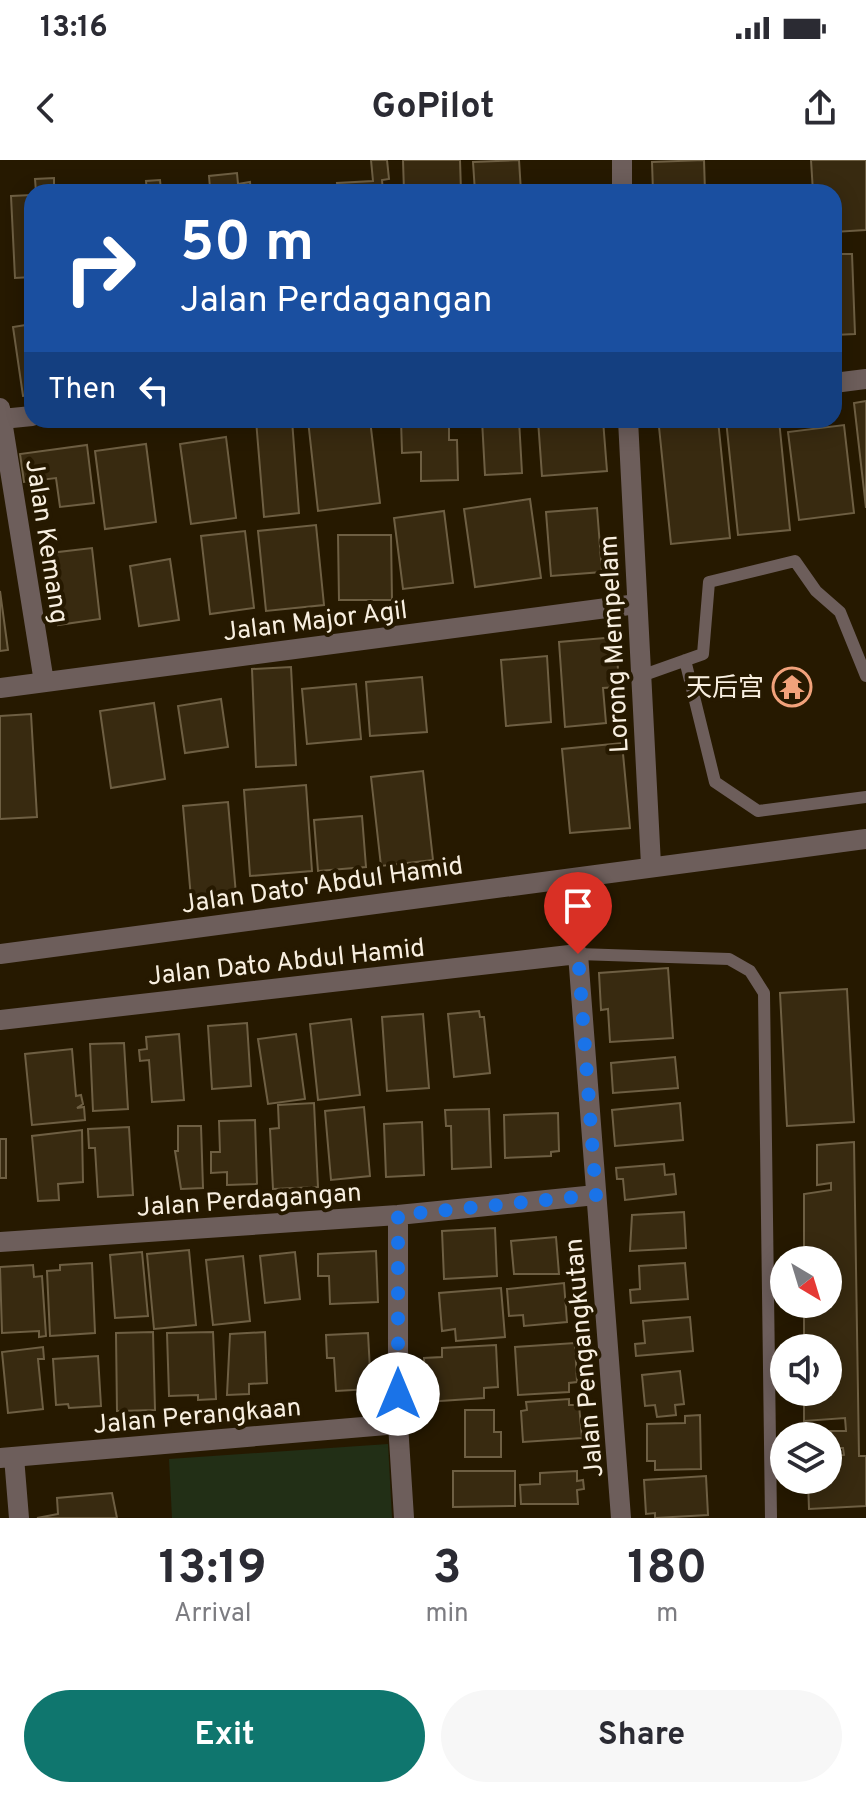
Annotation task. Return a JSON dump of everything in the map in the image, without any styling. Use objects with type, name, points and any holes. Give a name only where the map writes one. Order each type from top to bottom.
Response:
[{"type":"street","points":[[622,160],[622,184]]},
{"type":"street","points":[[842,382],[866,379]]},
{"type":"street","points":[[1,413],[24,415]]},
{"type":"street","name":"Jalan Kemang","points":[[1,413],[44,682]]},
{"type":"street","name":"Lorong Mempelam","points":[[628,428],[651,865]]},
{"type":"street","name":"Jalan Major Agil","points":[[0,688],[637,604]]},
{"type":"street","points":[[651,865],[866,839]]},
{"type":"street","name":"Jalan Dato' Abdul Hamid","points":[[0,954],[651,865]]},
{"type":"street","name":"Jalan Dato Abdul Hamid","points":[[0,1020],[578,954]]},
{"type":"street","name":"Jalan Pengangkutan","points":[[578,954],[621,1518]]},
{"type":"street","name":"Jalan Perdagangan","points":[[0,1242],[398,1215],[596,1195]]},
{"type":"street","points":[[398,1215],[398,1424],[404,1518]]},
{"type":"street","name":"Jalan Perangkaan","points":[[7,1458],[398,1424]]},
{"type":"street","points":[[7,1458],[19,1518]]},
{"type":"lane","points":[[641,676],[703,654],[709,582],[795,561],[816,591],[840,612],[866,676]]},
{"type":"lane","points":[[685,660],[715,782],[758,811],[866,797]]},
{"type":"lane","points":[[578,954],[729,959],[750,971],[764,993],[771,1518]]},
{"type":"green space","points":[[388,1444],[392,1518],[172,1518],[169,1459]]},
{"type":"building","points":[[371,160],[387,160],[389,179],[382,180],[382,184],[337,183],[373,181]]},
{"type":"building","points":[[403,160],[460,160],[461,184],[404,184]]},
{"type":"building","points":[[519,160],[520,184],[474,184],[473,162]]},
{"type":"building","points":[[704,160],[705,184],[653,184],[652,162]]},
{"type":"building","points":[[811,160],[866,160],[866,230],[842,232],[842,184],[812,184]]},
{"type":"building","points":[[237,173],[238,184],[210,184],[209,176]]},
{"type":"building","points":[[54,178],[54,184],[35,184],[35,179]]},
{"type":"building","points":[[160,180],[160,184],[146,184],[146,181]]},
{"type":"building","points":[[24,195],[24,277],[15,278],[11,196]]},
{"type":"building","points":[[842,254],[852,254],[855,334],[842,335]]},
{"type":"building","points":[[24,325],[24,396],[23,396],[13,327]]},
{"type":"building","points":[[866,401],[866,508],[854,403]]},
{"type":"building","points":[[842,425],[854,513],[799,520],[788,432],[842,428]]},
{"type":"building","points":[[257,428],[293,428],[299,513],[264,517]]},
{"type":"building","points":[[309,428],[371,428],[380,503],[318,511]]},
{"type":"building","points":[[401,428],[449,428],[449,440],[457,440],[458,480],[421,481],[421,452],[402,453]]},
{"type":"building","points":[[482,428],[519,428],[522,473],[485,475]]},
{"type":"building","points":[[539,428],[604,428],[607,471],[542,476]]},
{"type":"building","points":[[659,428],[719,428],[730,538],[671,544]]},
{"type":"building","points":[[727,428],[780,428],[790,530],[738,535]]},
{"type":"building","points":[[226,437],[236,518],[191,524],[180,444]]},
{"type":"building","points":[[146,444],[156,522],[105,529],[95,451]]},
{"type":"building","points":[[87,445],[94,503],[60,507],[56,478],[24,482],[20,454]]},
{"type":"building","points":[[530,499],[541,578],[475,587],[464,509]]},
{"type":"building","points":[[597,508],[602,572],[551,576],[546,512]]},
{"type":"building","points":[[444,511],[453,583],[403,589],[394,518]]},
{"type":"building","points":[[316,525],[324,605],[266,611],[258,531]]},
{"type":"building","points":[[245,531],[254,608],[210,614],[201,536]]},
{"type":"building","points":[[338,535],[391,535],[392,600],[339,600]]},
{"type":"building","points":[[92,548],[100,619],[58,625],[50,553]]},
{"type":"building","points":[[170,559],[179,620],[139,626],[130,566]]},
{"type":"building","points":[[0,591],[8,650],[0,651]]},
{"type":"building","points":[[616,637],[619,687],[603,688],[606,723],[565,727],[559,642]]},
{"type":"building","points":[[547,656],[551,722],[506,726],[501,660]]},
{"type":"building","points":[[291,667],[296,765],[256,767],[252,669]]},
{"type":"building","points":[[422,677],[427,732],[370,736],[366,682]]},
{"type":"building","points":[[356,684],[361,739],[307,744],[302,689]]},
{"type":"building","points":[[221,699],[228,747],[185,753],[178,706]]},
{"type":"building","points":[[154,703],[165,779],[111,788],[100,711]]},
{"type":"building","points":[[31,714],[37,817],[0,819],[0,716]]},
{"type":"building","points":[[622,743],[630,828],[570,833],[562,749]]},
{"type":"building","points":[[423,771],[433,860],[381,866],[371,777]]},
{"type":"building","points":[[306,785],[312,871],[250,876],[244,790]]},
{"type":"building","points":[[228,802],[237,906],[192,910],[183,806]]},
{"type":"building","points":[[362,816],[366,867],[318,871],[314,820]]},
{"type":"building","points":[[668,968],[673,1038],[610,1042],[608,1009],[601,1010],[599,973]]},
{"type":"building","points":[[847,989],[854,1122],[787,1126],[780,993]]},
{"type":"building","points":[[479,1011],[480,1017],[484,1017],[490,1073],[454,1077],[448,1014]]},
{"type":"building","points":[[423,1014],[429,1088],[387,1091],[382,1017]]},
{"type":"building","points":[[351,1019],[360,1095],[318,1100],[310,1024]]},
{"type":"building","points":[[247,1023],[251,1086],[212,1089],[208,1026]]},
{"type":"building","points":[[179,1034],[184,1100],[152,1102],[149,1060],[140,1061],[139,1050],[147,1049],[146,1037]]},
{"type":"building","points":[[296,1034],[305,1099],[268,1104],[258,1039]]},
{"type":"building","points":[[124,1043],[128,1109],[93,1111],[90,1044]]},
{"type":"building","points":[[72,1049],[76,1096],[81,1095],[83,1104],[77,1108],[84,1107],[85,1120],[32,1125],[25,1054]]},
{"type":"building","points":[[675,1057],[678,1088],[613,1093],[611,1063]]},
{"type":"building","points":[[314,1103],[318,1187],[273,1189],[270,1129],[279,1128],[278,1105]]},
{"type":"building","points":[[680,1103],[683,1140],[615,1146],[612,1110]]},
{"type":"building","points":[[364,1107],[370,1176],[331,1180],[325,1111]]},
{"type":"building","points":[[489,1109],[491,1167],[452,1169],[451,1126],[446,1126],[445,1110]]},
{"type":"building","points":[[558,1113],[559,1151],[551,1152],[551,1156],[505,1158],[504,1115]]},
{"type":"building","points":[[255,1120],[257,1184],[227,1185],[227,1172],[211,1173],[211,1152],[220,1152],[219,1121]]},
{"type":"building","points":[[422,1122],[424,1175],[386,1177],[384,1124]]},
{"type":"building","points":[[178,1126],[201,1126],[203,1188],[181,1189],[175,1151],[178,1151]]},
{"type":"building","points":[[129,1127],[133,1195],[98,1197],[95,1148],[89,1148],[88,1129]]},
{"type":"building","points":[[82,1130],[83,1182],[58,1184],[59,1200],[38,1201],[32,1136]]},
{"type":"building","points":[[0,1139],[6,1139],[6,1178],[0,1178]]},
{"type":"building","points":[[854,1142],[859,1456],[866,1456],[866,1506],[809,1509],[808,1494],[842,1494],[842,1431],[846,1431],[845,1418],[804,1421],[804,1406],[842,1406],[842,1334],[804,1334],[804,1318],[842,1318],[842,1246],[804,1246],[804,1194],[831,1190],[831,1183],[817,1185],[817,1145]]},
{"type":"building","points":[[664,1164],[665,1175],[674,1174],[676,1194],[625,1200],[623,1179],[617,1179],[616,1168]]},
{"type":"building","points":[[684,1212],[686,1248],[630,1251],[632,1215]]},
{"type":"building","points":[[495,1228],[497,1276],[444,1279],[442,1231]]},
{"type":"building","points":[[556,1237],[559,1274],[514,1274],[511,1241]]},
{"type":"building","points":[[189,1250],[196,1325],[154,1329],[147,1254]]},
{"type":"building","points":[[376,1251],[378,1302],[330,1304],[329,1276],[318,1276],[318,1254]]},
{"type":"building","points":[[142,1252],[148,1316],[115,1318],[110,1255]]},
{"type":"building","points":[[295,1252],[300,1299],[265,1303],[260,1256]]},
{"type":"building","points":[[243,1256],[250,1321],[213,1325],[206,1260]]},
{"type":"building","points":[[92,1263],[95,1333],[50,1336],[47,1271],[60,1270],[60,1265]]},
{"type":"building","points":[[685,1263],[688,1299],[631,1303],[630,1290],[640,1289],[639,1266]]},
{"type":"building","points":[[33,1265],[34,1277],[42,1276],[46,1336],[39,1337],[39,1331],[2,1333],[0,1267]]},
{"type":"building","points":[[564,1283],[567,1322],[524,1326],[523,1315],[509,1316],[507,1289]]},
{"type":"building","points":[[501,1288],[505,1337],[456,1341],[455,1329],[442,1331],[439,1293]]},
{"type":"building","points":[[690,1317],[693,1351],[636,1356],[635,1344],[645,1343],[643,1321]]},
{"type":"building","points":[[153,1332],[155,1410],[117,1411],[116,1333]]},
{"type":"building","points":[[213,1332],[216,1399],[198,1400],[198,1395],[169,1396],[167,1333]]},
{"type":"building","points":[[265,1332],[267,1383],[249,1384],[249,1394],[227,1395],[230,1334]]},
{"type":"building","points":[[368,1333],[371,1389],[336,1391],[334,1358],[327,1358],[326,1335]]},
{"type":"building","points":[[575,1343],[577,1382],[569,1383],[569,1392],[518,1395],[515,1347]]},
{"type":"building","points":[[496,1345],[498,1387],[484,1388],[484,1398],[426,1402],[424,1358],[442,1357],[442,1348]]},
{"type":"building","points":[[43,1347],[44,1359],[38,1359],[43,1409],[8,1413],[2,1352]]},
{"type":"building","points":[[98,1356],[101,1406],[69,1408],[68,1404],[56,1405],[53,1359]]},
{"type":"building","points":[[680,1371],[684,1404],[675,1405],[676,1415],[657,1417],[655,1405],[645,1406],[642,1375]]},
{"type":"building","points":[[569,1399],[569,1405],[579,1405],[582,1438],[523,1442],[521,1411],[527,1410],[526,1402]]},
{"type":"building","points":[[465,1410],[494,1410],[494,1432],[501,1432],[501,1457],[465,1457]]},
{"type":"building","points":[[700,1415],[701,1469],[655,1470],[655,1461],[647,1461],[647,1424],[685,1423],[685,1416]]},
{"type":"building","points":[[453,1471],[515,1471],[515,1506],[453,1507]]},
{"type":"building","points":[[577,1471],[577,1481],[583,1480],[584,1489],[577,1490],[578,1504],[521,1504],[520,1485],[540,1484],[540,1473]]},
{"type":"building","points":[[706,1476],[708,1515],[655,1518],[655,1513],[646,1514],[644,1480]]},
{"type":"building","points":[[112,1493],[117,1518],[37,1518],[58,1514],[57,1498]]},
{"type":"place","name":"天后宫","points":[[792,687]]},
{"type":"route","points":[[398,1394],[398,1215],[596,1195],[578,954]]}]
